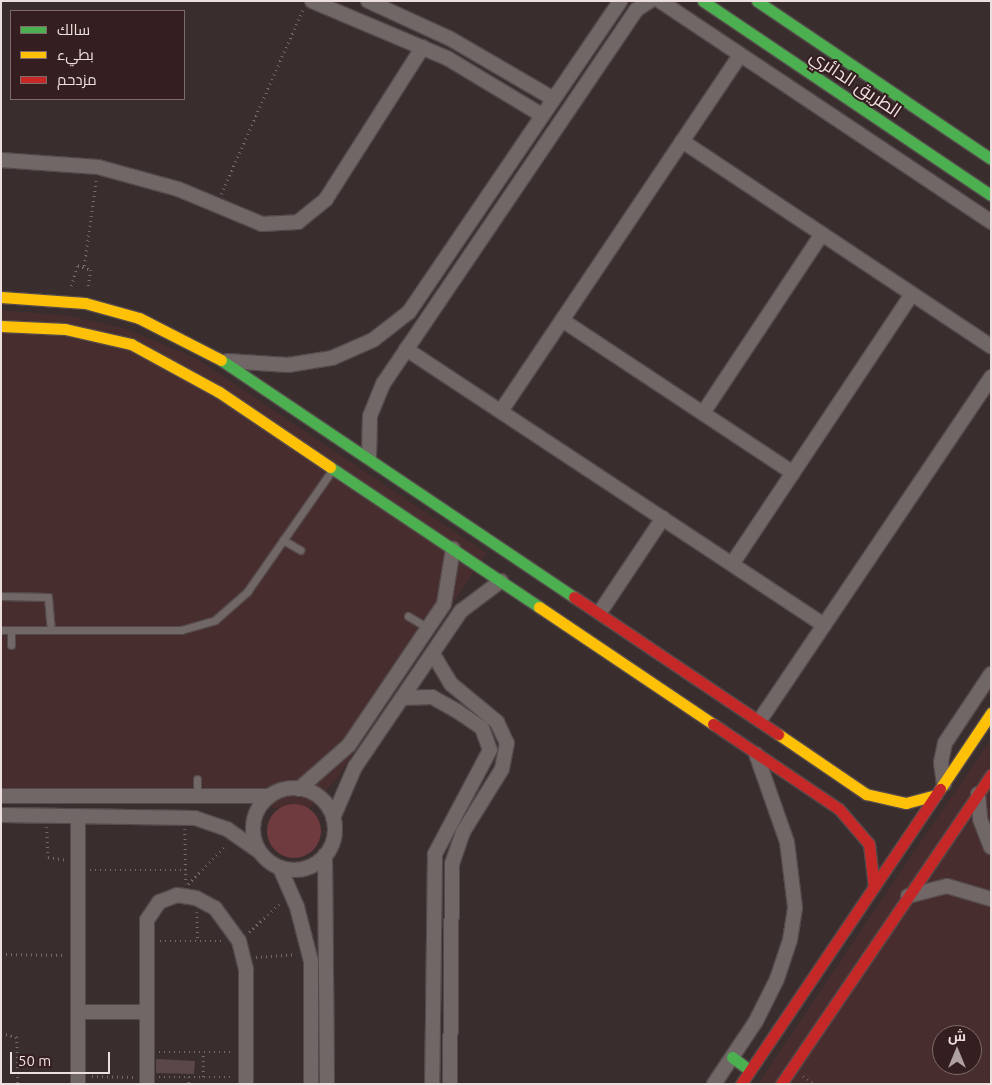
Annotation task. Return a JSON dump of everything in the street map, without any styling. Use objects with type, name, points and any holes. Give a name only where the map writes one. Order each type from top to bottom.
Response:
[{"type":"street","points":[[312,1],[423,47],[542,116]]},
{"type":"street","points":[[368,1],[449,38],[554,99]]},
{"type":"street","points":[[226,361],[310,363],[353,350],[392,327],[424,294],[620,1]]},
{"type":"street","points":[[624,1],[636,10]]},
{"type":"street","points":[[369,457],[368,433],[375,400],[406,349],[636,10],[650,1]]},
{"type":"street","points":[[660,1],[991,222]]},
{"type":"street","name":"الطريق الدائري","points":[[703,1],[991,195]]},
{"type":"street","name":"الطريق الدائري","points":[[757,1],[991,159]]},
{"type":"street","points":[[1,160],[98,167],[162,184],[262,224],[298,222],[314,212],[423,47]]},
{"type":"street","points":[[501,412],[740,56]]},
{"type":"street","points":[[682,141],[991,346]]},
{"type":"street","points":[[703,413],[822,234]]},
{"type":"street","points":[[732,564],[912,294]]},
{"type":"street","points":[[1,297],[68,300],[139,318],[226,361],[760,720],[840,777],[885,801],[916,802],[940,789]]},
{"type":"street","points":[[130,344],[139,318]]},
{"type":"street","points":[[562,320],[793,472]]},
{"type":"street","points":[[1,326],[65,329],[130,344],[198,379],[824,799],[864,834],[875,865],[874,887]]},
{"type":"street","points":[[406,349],[824,625]]},
{"type":"street","points":[[760,720],[991,378]]},
{"type":"street","points":[[600,612],[663,518]]},
{"type":"street","points":[[1,796],[270,796],[299,789],[349,745],[444,604],[452,549]]},
{"type":"street","points":[[534,604],[552,580]]},
{"type":"street","points":[[327,1084],[325,855],[334,837],[333,818],[355,767],[468,603],[501,581]]},
{"type":"street","points":[[433,654],[451,684],[497,722],[507,750],[502,769],[463,832],[452,864],[450,1084]]},
{"type":"street","points":[[940,789],[941,762],[945,743],[991,674]]},
{"type":"street","points":[[402,698],[432,697],[457,711],[482,728],[490,750],[435,854],[432,1084]]},
{"type":"street","points":[[740,1084],[991,713]]},
{"type":"street","points":[[714,1084],[732,1058],[777,979],[790,940],[795,907],[787,842],[756,754]]},
{"type":"street","points":[[781,1084],[991,775]]},
{"type":"street","points":[[824,799],[840,777]]},
{"type":"street","points":[[299,789],[316,796],[333,818]]},
{"type":"street","points":[[978,794],[980,819],[991,847]]},
{"type":"street","points":[[125,796],[125,816]]},
{"type":"street","points":[[259,851],[253,822],[270,796]]},
{"type":"street","points":[[1,815],[185,816],[217,824],[259,851],[280,868],[291,892],[309,953],[311,1084]]},
{"type":"street","points":[[78,816],[78,1080]]},
{"type":"street","points":[[280,868],[304,869],[325,855]]},
{"type":"street","points":[[908,896],[946,886],[991,899]]},
{"type":"street","points":[[147,1080],[147,920],[159,902],[177,895],[196,898],[222,916],[239,941],[245,958],[246,1081]]},
{"type":"street","points":[[78,1012],[147,1012]]},
{"type":"street","points":[[732,1058],[749,1070]]},
{"type":"lane","points":[[1,630],[181,630],[204,625],[236,605],[333,469]]},
{"type":"lane","points":[[284,540],[300,550]]},
{"type":"lane","points":[[1,596],[48,597],[50,630]]},
{"type":"lane","points":[[408,616],[428,628]]},
{"type":"lane","points":[[11,630],[11,646]]},
{"type":"lane","points":[[197,779],[197,796]]},
{"type":"path","points":[[216,205],[306,1]]},
{"type":"path","points":[[84,266],[98,167]]},
{"type":"path","points":[[68,300],[75,266],[84,266],[91,270],[85,303]]},
{"type":"path","points":[[47,816],[48,857],[78,865],[186,870]]},
{"type":"path","points":[[185,816],[186,886],[236,835]]},
{"type":"path","points":[[146,941],[239,941],[291,892]]},
{"type":"path","points":[[196,898],[198,941]]},
{"type":"path","points":[[245,958],[309,953]]},
{"type":"path","points":[[1,954],[78,955]]},
{"type":"path","points":[[1,1033],[17,1037],[18,1084]]},
{"type":"path","points":[[147,1052],[246,1053]]},
{"type":"path","points":[[203,1077],[204,1052]]},
{"type":"path","points":[[189,1077],[189,1084]]},
{"type":"path","points":[[78,1080],[147,1080],[203,1077],[246,1081]]},
{"type":"shaded area","points":[[1,310],[70,316],[127,329],[197,359],[486,553],[338,777],[298,821],[281,809],[254,804],[1,804]]},
{"type":"shaded area","points":[[991,739],[991,1084],[758,1084],[916,849]]},
{"type":"shaded area","points":[[289,804],[299,804],[309,808],[317,816],[321,831],[317,846],[309,854],[299,858],[289,858],[279,854],[271,846],[267,836],[267,826],[271,816],[279,808]]},
{"type":"building","points":[[156,1059],[195,1061],[194,1074],[156,1073]]},
{"type":"traffic: fast","points":[[703,1],[991,195]]},
{"type":"traffic: fast","points":[[757,1],[991,159]]},
{"type":"traffic: fast","points":[[221,360],[574,597]]},
{"type":"traffic: fast","points":[[330,467],[539,607]]},
{"type":"traffic: fast","points":[[732,1057],[749,1070]]},
{"type":"traffic: slow","points":[[1,297],[85,303],[139,318],[221,360]]},
{"type":"traffic: slow","points":[[1,326],[65,329],[131,344],[219,392],[330,467]]},
{"type":"traffic: slow","points":[[539,607],[713,724]]},
{"type":"traffic: slow","points":[[940,789],[991,713]]},
{"type":"traffic: slow","points":[[778,734],[866,794],[906,803],[936,795]]},
{"type":"traffic: jam","points":[[574,597],[778,734]]},
{"type":"traffic: jam","points":[[713,724],[839,809],[869,844],[874,887]]},
{"type":"traffic: jam","points":[[781,1084],[991,775]]},
{"type":"traffic: jam","points":[[741,1084],[940,789]]}]
